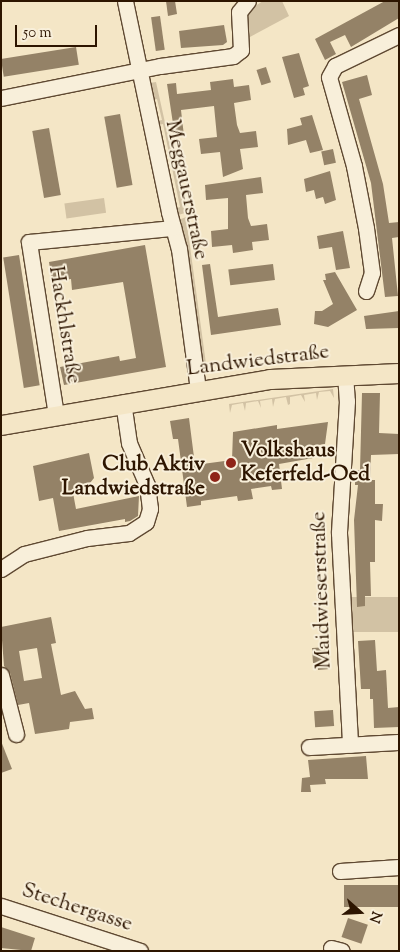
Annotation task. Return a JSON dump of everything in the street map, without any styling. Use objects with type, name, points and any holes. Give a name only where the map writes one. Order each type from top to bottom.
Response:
[{"type":"main road","name":"Landwiedstraße","points":[[1,425],[198,389],[297,376],[399,373]]},
{"type":"street","name":"Meggauerstraße","points":[[125,1],[179,249],[198,389]]},
{"type":"street","points":[[1,98],[237,54],[242,45],[239,12],[248,1]]},
{"type":"street","points":[[366,291],[372,273],[365,220],[354,166],[330,77],[335,66],[399,35]]},
{"type":"street","name":"Hackhlstraße","points":[[56,415],[29,242],[173,228]]},
{"type":"street","name":"Maidwieserstraße","points":[[345,374],[347,402],[339,533],[350,744]]},
{"type":"street","points":[[1,569],[24,554],[87,538],[129,533],[146,522],[150,497],[146,479],[129,443],[123,402]]},
{"type":"street","points":[[1,676],[16,734]]},
{"type":"street","points":[[309,747],[399,742]]},
{"type":"street","points":[[340,871],[399,867]]},
{"type":"street","name":"Stechergasse","points":[[1,906],[140,951]]},
{"type":"shaded area","points":[[263,1],[282,1],[289,16],[248,38],[246,12]]},
{"type":"shaded area","points":[[156,82],[185,213],[175,216],[175,209],[180,207],[163,124],[154,126],[153,122],[162,120],[157,99],[150,101],[150,83]]},
{"type":"shaded area","points":[[104,198],[106,213],[66,218],[64,204]]},
{"type":"shaded area","points":[[186,217],[206,364],[202,365],[191,271],[176,221]]},
{"type":"shaded area","points":[[333,389],[334,398],[330,391],[319,392],[317,400],[316,393],[304,395],[305,402],[301,395],[290,397],[290,404],[288,405],[286,397],[275,399],[273,407],[272,399],[260,401],[261,408],[258,401],[246,403],[245,411],[243,403],[232,405],[230,413],[229,404]]},
{"type":"shaded area","points":[[348,597],[399,597],[399,632],[348,632]]},
{"type":"building","points":[[166,1],[175,1],[177,14],[168,16]]},
{"type":"building","points":[[385,1],[399,1],[399,18],[351,47],[345,35],[330,42],[336,54],[325,60],[315,39]]},
{"type":"building","points":[[160,16],[165,50],[156,51],[151,17]]},
{"type":"building","points":[[224,25],[227,42],[223,45],[181,48],[179,31]]},
{"type":"building","points":[[76,47],[79,65],[4,77],[1,59]]},
{"type":"building","points":[[299,53],[309,86],[303,88],[305,95],[294,98],[282,57]]},
{"type":"building","points":[[266,67],[271,82],[261,85],[256,70]]},
{"type":"building","points":[[367,75],[372,95],[359,99],[383,184],[389,223],[399,222],[399,237],[392,238],[398,296],[385,297],[371,183],[342,82]]},
{"type":"building","points":[[233,79],[234,87],[249,85],[251,100],[234,103],[237,125],[240,133],[256,131],[258,147],[240,149],[243,169],[223,177],[220,152],[201,154],[199,139],[217,137],[214,106],[181,110],[184,136],[175,137],[167,84],[176,83],[177,94],[211,90],[210,82]]},
{"type":"building","points":[[120,114],[133,185],[117,188],[104,117]]},
{"type":"building","points":[[312,115],[323,150],[310,153],[306,140],[288,145],[287,129],[302,125],[300,118]]},
{"type":"building","points":[[49,128],[61,195],[44,198],[32,131]]},
{"type":"building","points":[[333,149],[336,163],[324,165],[321,151]]},
{"type":"building","points":[[330,171],[336,200],[325,204],[323,197],[316,199],[314,190],[306,192],[304,179]]},
{"type":"building","points":[[261,177],[263,193],[246,195],[248,218],[251,226],[267,224],[269,240],[252,242],[253,250],[233,253],[232,245],[212,247],[211,231],[228,229],[228,198],[206,200],[205,185]]},
{"type":"building","points":[[343,231],[350,268],[336,270],[332,247],[319,249],[317,236]]},
{"type":"building","points":[[145,245],[166,367],[64,385],[60,367],[119,356],[120,361],[136,358],[123,282],[72,290],[71,279],[52,282],[49,262]]},
{"type":"building","points":[[19,255],[40,385],[24,388],[3,258]]},
{"type":"building","points":[[210,264],[218,317],[278,308],[281,325],[211,335],[202,265]]},
{"type":"building","points":[[273,264],[275,280],[230,285],[228,269]]},
{"type":"building","points":[[335,272],[357,310],[328,327],[314,324],[315,311],[322,311],[333,304],[323,280],[326,280],[325,274]]},
{"type":"building","points":[[399,311],[399,328],[366,329],[364,316]]},
{"type":"building","points":[[362,393],[380,393],[379,433],[399,434],[399,454],[371,455],[370,480],[375,480],[375,504],[383,504],[382,521],[375,520],[375,562],[370,562],[371,596],[365,596],[365,606],[357,607],[354,520],[358,485],[355,485],[355,470],[360,470]]},
{"type":"building","name":"Volkshaus Keferfeld-Oed","points":[[189,418],[195,465],[232,460],[233,432],[277,425],[277,429],[328,422],[325,444],[312,446],[313,458],[279,464],[282,489],[272,490],[271,486],[251,489],[253,499],[238,501],[237,496],[201,501],[201,505],[187,507],[178,439],[173,439],[170,421]]},
{"type":"building","points":[[89,453],[94,478],[90,483],[79,486],[73,493],[76,509],[139,496],[138,516],[125,522],[125,519],[59,531],[53,498],[39,501],[33,466]]},
{"type":"building","points":[[51,617],[56,643],[51,644],[61,695],[75,691],[85,709],[92,708],[94,719],[70,722],[69,729],[35,734],[29,703],[18,705],[10,673],[4,666],[1,627]],"holes":[[[37,648],[42,678],[24,681],[19,651]]]},
{"type":"building","points":[[375,640],[377,671],[386,670],[388,708],[399,707],[399,727],[374,728],[373,699],[370,699],[370,689],[361,689],[358,641]]},
{"type":"building","points":[[329,647],[330,669],[318,670],[317,663],[313,663],[312,648]]},
{"type":"building","points":[[333,710],[334,726],[315,727],[314,711]]},
{"type":"building","points":[[1,741],[12,769],[1,773]]},
{"type":"building","points":[[366,756],[368,779],[325,779],[326,784],[310,785],[311,792],[301,792],[302,778],[310,777],[308,760]]},
{"type":"building","points":[[344,885],[399,885],[399,907],[344,907]]},
{"type":"building","points":[[348,918],[368,925],[361,944],[341,937]]},
{"type":"building","points":[[1,927],[35,938],[31,951],[1,948]]},
{"type":"place","name":"Volkshaus Keferfeld-Oed","points":[[231,463]]},
{"type":"place","name":"Club Aktiv Landwiedstraße","points":[[215,477]]}]
